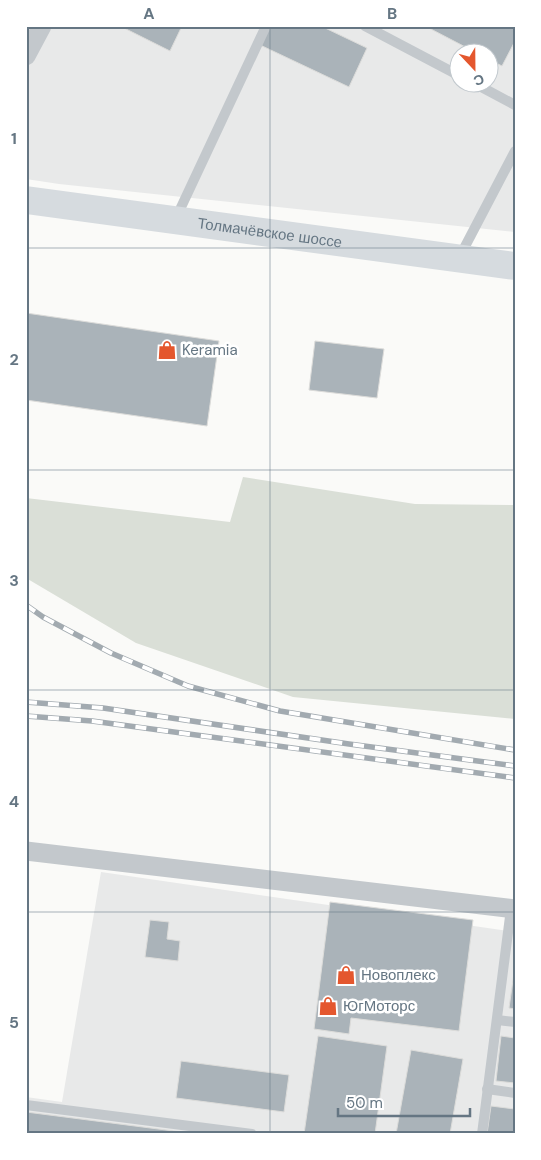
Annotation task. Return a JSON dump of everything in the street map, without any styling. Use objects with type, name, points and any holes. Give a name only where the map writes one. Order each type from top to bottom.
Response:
[{"type":"main road","name":"Толмачёвское шоссе","points":[[26,200],[515,266]]},
{"type":"street","points":[[26,56],[42,26]]},
{"type":"street","points":[[26,852],[513,909]]},
{"type":"lane","points":[[175,221],[266,26]]},
{"type":"lane","points":[[365,26],[448,70]]},
{"type":"lane","points":[[491,92],[515,105]]},
{"type":"lane","points":[[459,258],[515,151]]},
{"type":"lane","points":[[482,1134],[513,909]]},
{"type":"lane","points":[[497,1020],[515,1022]]},
{"type":"lane","points":[[487,1089],[515,1093]]},
{"type":"lane","points":[[26,1105],[252,1134]]},
{"type":"shaded area","points":[[26,26],[515,26],[515,232],[26,179]]},
{"type":"shaded area","points":[[243,477],[415,504],[515,505],[515,719],[293,697],[136,643],[26,578],[26,498],[230,522]]},
{"type":"shaded area","points":[[101,872],[515,932],[515,1134],[26,1134],[26,1097],[62,1102]]},
{"type":"building","points":[[120,26],[182,26],[170,51]]},
{"type":"building","points":[[266,26],[321,26],[367,48],[349,87],[258,44]]},
{"type":"building","points":[[425,26],[515,26],[515,41],[502,66],[498,64],[498,42],[456,42]]},
{"type":"building","points":[[26,313],[219,341],[207,426],[26,400]]},
{"type":"building","points":[[315,341],[384,349],[377,398],[309,390]]},
{"type":"building","points":[[330,902],[473,920],[459,1031],[351,1018],[349,1034],[314,1029]]},
{"type":"building","points":[[150,920],[169,922],[167,939],[180,941],[178,961],[145,957]]},
{"type":"building","points":[[515,966],[515,1009],[509,1008]]},
{"type":"building","points":[[318,1036],[387,1046],[375,1134],[304,1134]]},
{"type":"building","points":[[501,1036],[515,1038],[515,1083],[496,1081]]},
{"type":"building","points":[[411,1050],[463,1059],[450,1134],[396,1134]]},
{"type":"building","points":[[181,1061],[289,1075],[284,1112],[176,1098]]},
{"type":"building","points":[[491,1106],[515,1109],[515,1134],[487,1134]]},
{"type":"building","points":[[26,1112],[197,1134],[26,1134]]},
{"type":"railway","points":[[26,605],[43,617],[111,653],[188,686],[280,711],[515,750]]},
{"type":"railway","points":[[26,702],[103,708],[515,766]]},
{"type":"railway","points":[[26,716],[92,721],[515,778]]},
{"type":"place","name":"Keramia","points":[[167,350]]},
{"type":"place","name":"Новоплекс","points":[[346,975]]},
{"type":"place","name":"ЮгМоторс","points":[[328,1006]]}]
